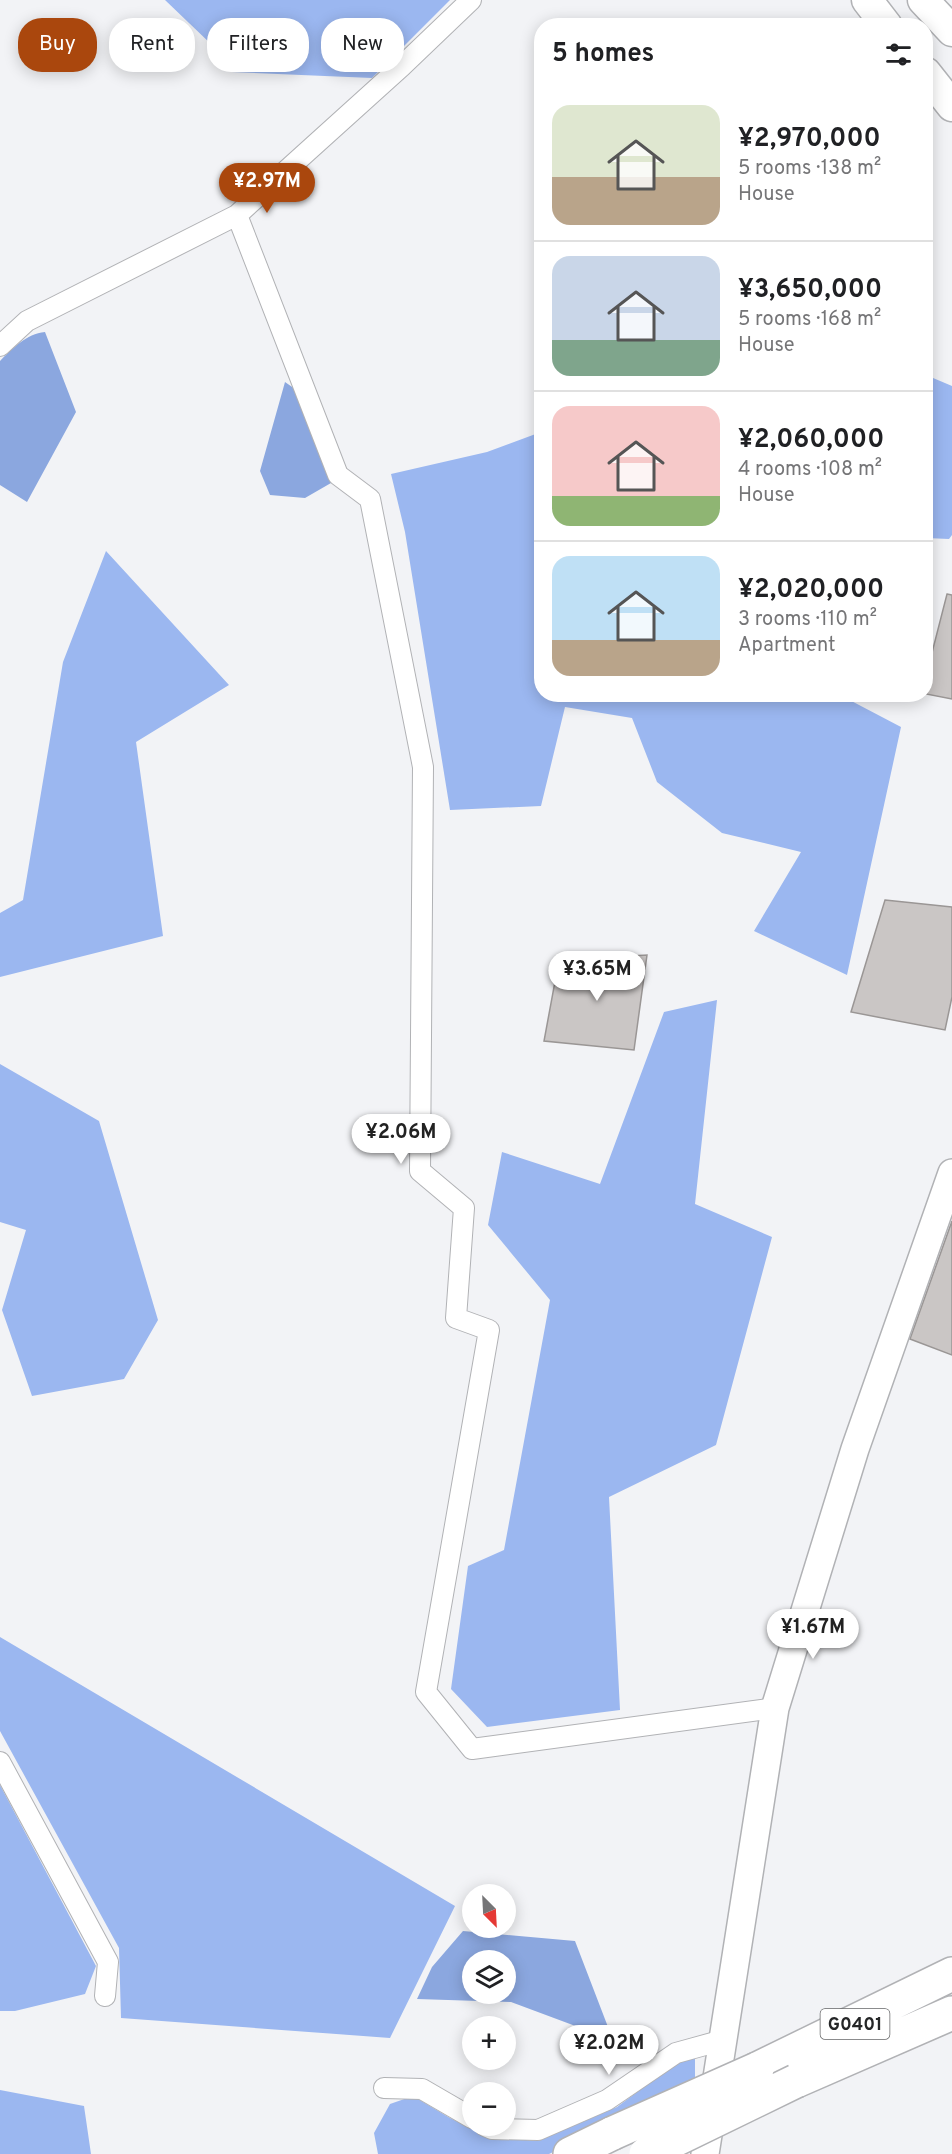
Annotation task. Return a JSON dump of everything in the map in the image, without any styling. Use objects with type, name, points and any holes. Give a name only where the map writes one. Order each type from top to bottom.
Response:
[{"type":"highway","points":[[757,2069],[952,1974]]},
{"type":"highway","name":"G0401","points":[[570,2154],[952,1980]]},
{"type":"highway","name":"G0401","points":[[646,2154],[796,2082],[952,2013]]},
{"type":"highway","points":[[796,2082],[952,2030]]},
{"type":"main road","points":[[867,0],[881,18]]},
{"type":"main road","points":[[923,0],[952,31]]},
{"type":"main road","points":[[933,82],[952,106]]},
{"type":"main road","points":[[705,2154],[775,1708],[855,1449],[952,1173]]},
{"type":"street","points":[[0,346],[27,321],[237,215],[402,66],[471,0]]},
{"type":"street","points":[[237,215],[338,475],[370,499],[423,767],[420,1171],[464,1208],[456,1318],[489,1330],[426,1692],[472,1749],[775,1708]]},
{"type":"street","points":[[0,1762],[108,1962],[105,1996]]},
{"type":"street","points":[[516,2130],[538,2130],[607,2100],[676,2053],[723,2040]]},
{"type":"street","points":[[384,2088],[422,2089],[462,2112]]},
{"type":"shaded area","points":[[165,0],[450,0],[404,46],[404,18],[321,18],[321,72],[378,72],[372,78],[232,72],[309,72],[309,18],[207,18],[207,40],[195,29],[195,18],[184,18]]},
{"type":"shaded area","points":[[45,332],[76,412],[27,502],[0,485],[0,361],[26,339]]},
{"type":"shaded area","points":[[933,378],[952,386],[952,535],[949,539],[933,538]]},
{"type":"shaded area","points":[[285,382],[295,389],[331,483],[305,498],[270,495],[260,471]]},
{"type":"shaded area","points":[[534,435],[534,702],[853,702],[901,727],[847,975],[754,931],[801,852],[722,833],[657,782],[632,718],[565,707],[541,806],[450,810],[405,532],[391,474],[487,452]]},
{"type":"shaded area","points":[[106,551],[229,685],[136,742],[163,936],[0,977],[0,913],[23,900],[63,662]]},
{"type":"shaded area","points":[[717,1000],[695,1204],[772,1237],[716,1445],[609,1497],[620,1710],[487,1727],[451,1689],[468,1566],[504,1550],[550,1300],[488,1225],[502,1152],[600,1184],[664,1012]]},
{"type":"shaded area","points":[[0,1064],[99,1121],[158,1320],[124,1379],[32,1396],[2,1310],[26,1230],[0,1222]]},
{"type":"shaded area","points":[[0,1637],[455,1906],[390,2038],[121,2018],[119,1948],[0,1731]]},
{"type":"shaded area","points":[[0,1785],[96,1966],[85,1994],[15,2011],[0,2011]]},
{"type":"shaded area","points":[[462,1932],[462,1938],[516,1938],[516,1936],[575,1941],[613,2040],[516,2004],[516,1950],[462,1950],[462,2000],[417,1999],[432,1967]]},
{"type":"shaded area","points":[[695,2049],[695,2083],[549,2154],[378,2154],[374,2133],[390,2104],[413,2096],[462,2124],[462,2136],[538,2141],[617,2107]]},
{"type":"shaded area","points":[[0,2090],[84,2106],[91,2154],[0,2154]]},
{"type":"building","points":[[947,594],[952,595],[952,699],[933,695],[933,649]]},
{"type":"building","points":[[885,900],[952,907],[952,997],[945,1030],[851,1012]]},
{"type":"building","points":[[647,955],[634,1050],[544,1041],[559,960]]},
{"type":"building","points":[[952,1221],[952,1355],[910,1339]]}]
